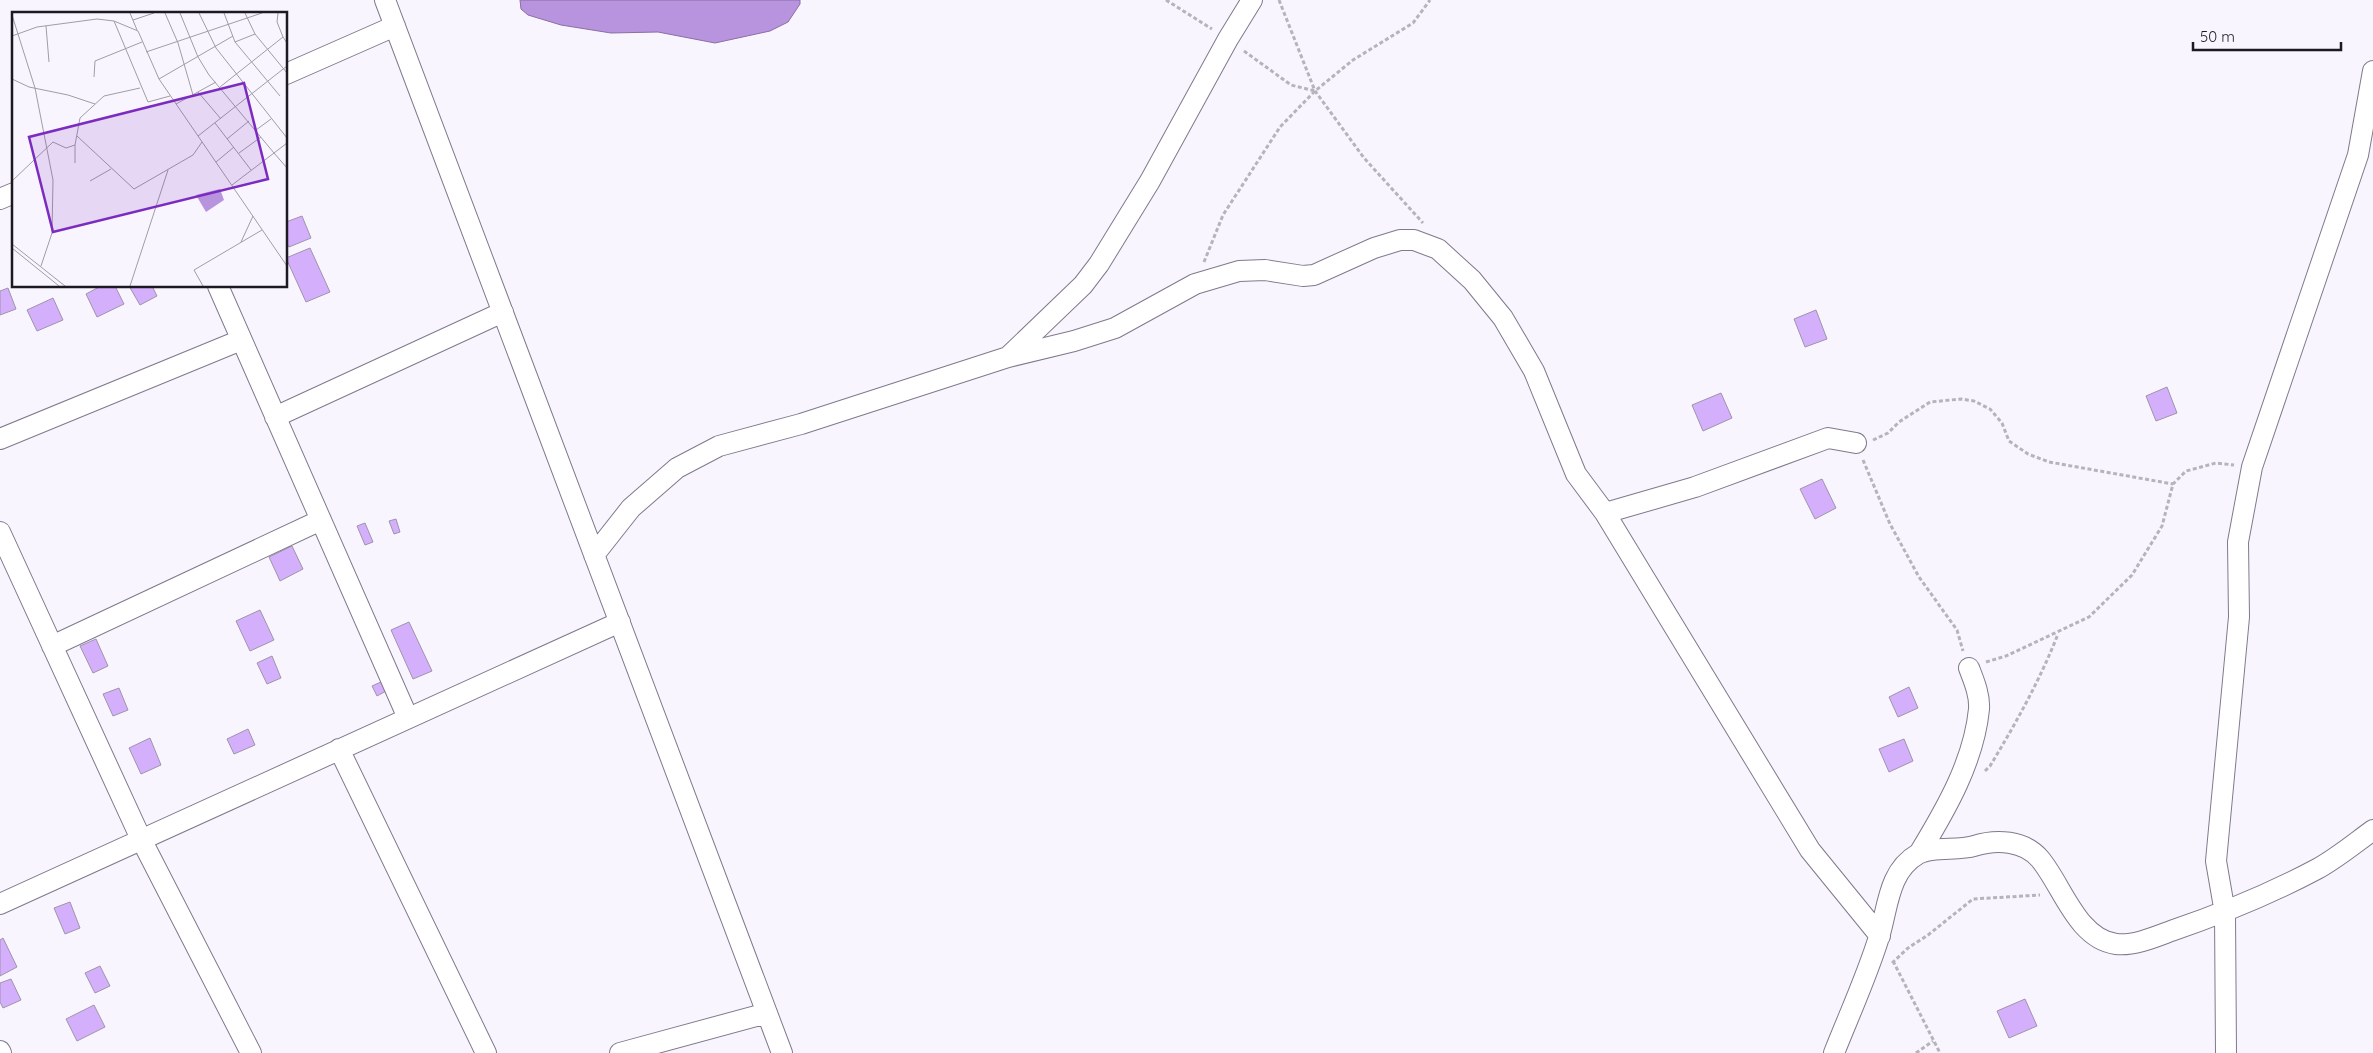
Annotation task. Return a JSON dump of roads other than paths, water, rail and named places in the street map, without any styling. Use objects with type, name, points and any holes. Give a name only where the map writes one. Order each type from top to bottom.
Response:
[{"type":"street","points":[[385,0],[782,1053]]},
{"type":"street","points":[[1008,357],[1084,285],[1099,264],[1150,181],[1228,39],[1252,0]]},
{"type":"street","points":[[288,73],[395,26]]},
{"type":"street","points":[[2226,1053],[2225,913],[2216,861],[2239,617],[2238,542],[2252,467],[2358,155],[2373,71]]},
{"type":"street","points":[[0,198],[12,194]]},
{"type":"street","points":[[594,555],[631,508],[677,468],[719,446],[801,424],[1008,357],[1074,341],[1114,328],[1195,284],[1239,271],[1265,270],[1303,276],[1314,275],[1374,248],[1400,240],[1414,240],[1438,249],[1472,280],[1504,318],[1534,371],[1576,474],[1605,513],[1810,850],[1880,936]]},
{"type":"street","points":[[219,288],[408,718]]},
{"type":"street","points":[[275,417],[503,312]]},
{"type":"street","points":[[0,439],[241,340]]},
{"type":"street","points":[[1605,513],[1695,488],[1828,438],[1856,443]]},
{"type":"street","points":[[52,646],[321,520]]},
{"type":"street","points":[[1,535],[141,839],[251,1053]]},
{"type":"street","points":[[0,904],[620,622]]},
{"type":"street","points":[[1834,1053],[1880,936],[1887,900],[1896,878],[1908,861],[1920,852],[1948,806],[1969,750],[1979,709],[1978,693],[1969,668]]},
{"type":"street","points":[[339,749],[486,1053]]},
{"type":"street","points":[[1920,852],[1951,849],[1963,850],[1982,843],[2008,842],[2022,846],[2039,858],[2079,919],[2094,934],[2106,942],[2118,944],[2142,941],[2225,913],[2318,868],[2373,830]]},
{"type":"street","points":[[620,1053],[767,1013]]}]
